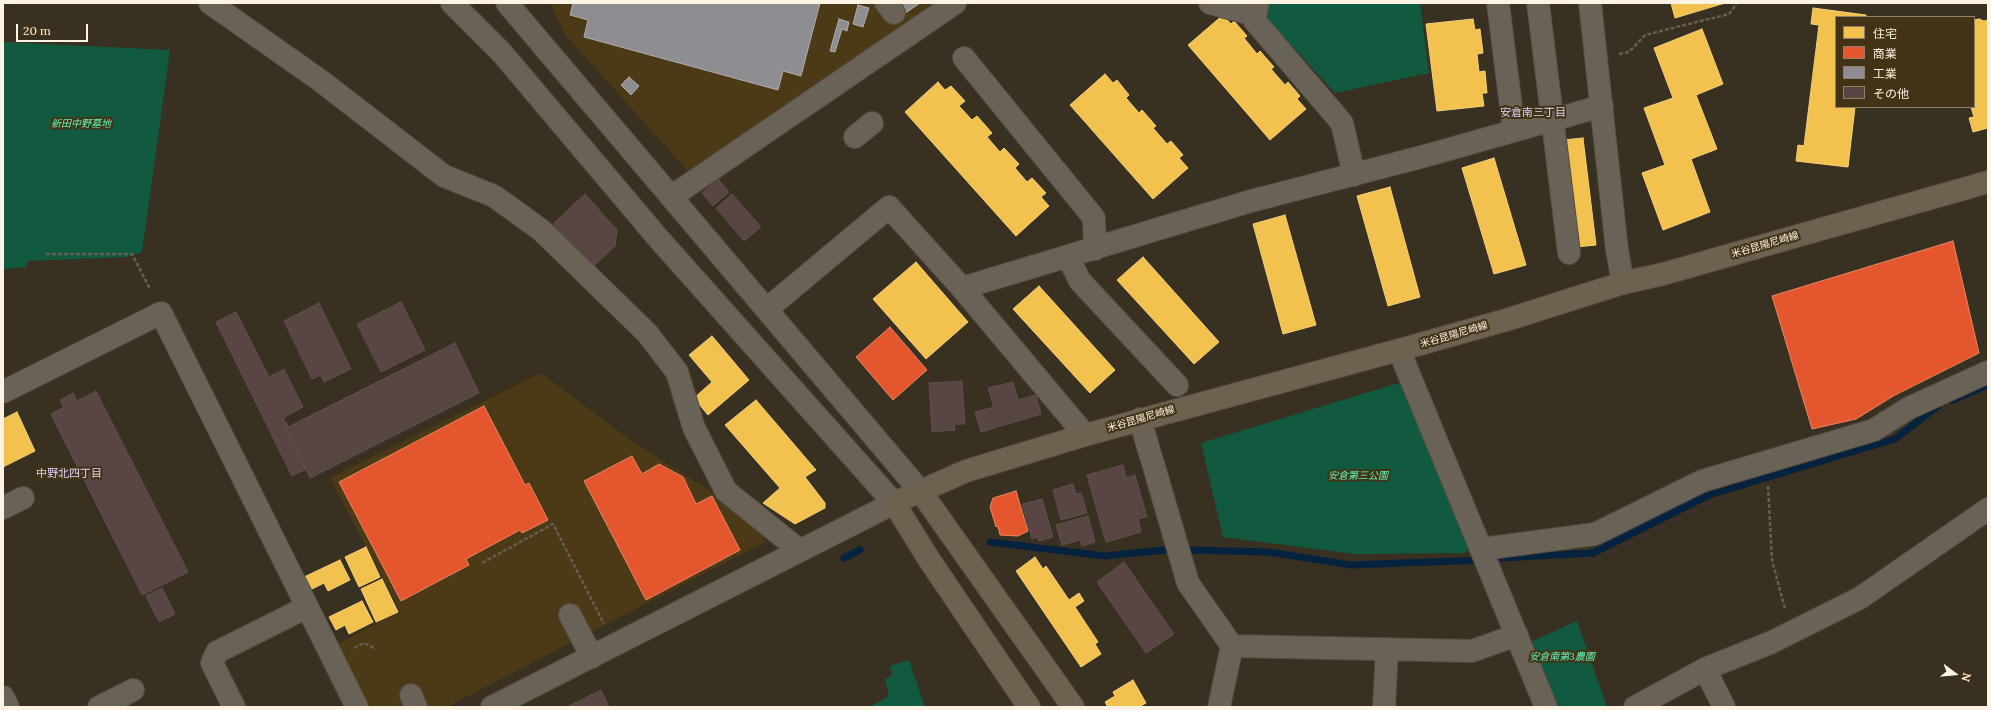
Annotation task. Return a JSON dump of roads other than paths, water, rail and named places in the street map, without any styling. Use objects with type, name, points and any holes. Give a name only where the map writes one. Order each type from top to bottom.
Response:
[{"type":"main road","name":"米谷昆陽尼崎線","points":[[894,502],[921,492],[966,471],[1085,435],[1399,350],[1521,315],[1624,283],[1663,274],[1988,182]]},
{"type":"main road","points":[[921,492],[1073,707]]},
{"type":"main road","points":[[894,502],[930,561],[1029,707]]},
{"type":"street","points":[[210,3],[321,81],[444,176],[494,196],[542,230],[647,333],[677,372],[694,428],[726,491],[799,550]]},
{"type":"street","points":[[452,3],[502,54],[658,238],[894,502],[495,706]]},
{"type":"street","points":[[507,3],[921,492]]},
{"type":"street","points":[[671,197],[955,3]]},
{"type":"street","points":[[1210,3],[1257,9],[1254,20],[1342,123],[1354,175]]},
{"type":"street","points":[[1498,3],[1514,131]]},
{"type":"street","points":[[1538,3],[1554,119],[1569,253]]},
{"type":"street","points":[[1590,3],[1617,250],[1624,283]]},
{"type":"street","points":[[964,58],[1094,218],[1095,249]]},
{"type":"street","points":[[962,288],[1251,201],[1354,175],[1602,106]]},
{"type":"street","points":[[855,137],[872,123]]},
{"type":"street","points":[[767,309],[889,207],[962,288],[1085,435]]},
{"type":"street","points":[[1068,257],[1080,281],[1177,385]]},
{"type":"street","points":[[3,392],[161,313],[357,707]]},
{"type":"street","points":[[1399,350],[1546,707]]},
{"type":"street","points":[[1482,549],[1595,534],[1702,481],[1874,430],[1909,408],[1988,372]]},
{"type":"street","points":[[1140,419],[1188,583],[1232,646],[1219,707]]},
{"type":"street","points":[[3,508],[23,498]]},
{"type":"street","points":[[1635,707],[1705,669],[1791,633],[1860,598],[1988,509]]},
{"type":"street","points":[[234,707],[212,663],[217,652],[307,608]]},
{"type":"street","points":[[570,615],[592,657]]},
{"type":"street","points":[[1232,646],[1472,651],[1517,635]]},
{"type":"street","points":[[1384,707],[1387,649]]},
{"type":"street","points":[[1705,669],[1724,707]]},
{"type":"street","points":[[99,707],[133,690]]},
{"type":"street","points":[[3,697],[8,707]]},
{"type":"waterway","points":[[1953,400],[1988,385]]},
{"type":"waterway","points":[[1501,558],[1593,553],[1709,495],[1895,439],[1938,406]]},
{"type":"waterway","points":[[990,542],[1105,556],[1165,550]]},
{"type":"waterway","points":[[844,558],[860,550]]},
{"type":"waterway","points":[[1187,550],[1269,552],[1351,565],[1482,560]]},
{"type":"district","name":"安倉南三丁目","points":[[1533,113]]},
{"type":"district","name":"中野北四丁目","points":[[69,474]]},
{"type":"park label","name":"新田中野墓地","points":[[81,124]]},
{"type":"park label","name":"安倉第三公園","points":[[1358,476]]},
{"type":"park label","name":"安倉南第3農園","points":[[1562,657]]}]
